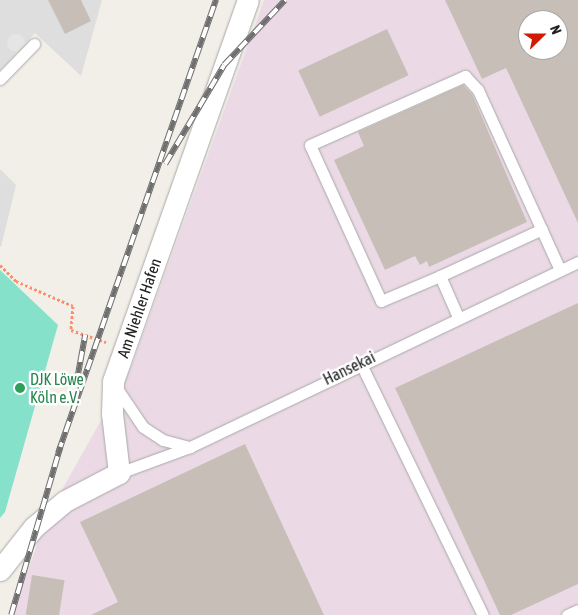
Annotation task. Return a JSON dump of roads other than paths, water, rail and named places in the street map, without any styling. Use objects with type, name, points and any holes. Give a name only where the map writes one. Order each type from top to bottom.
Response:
[{"type":"street","name":"Am Niehler Hafen","points":[[120,473],[112,413],[114,381],[248,0]]},
{"type":"street","points":[[0,570],[34,526],[65,502],[120,473]]},
{"type":"lane","points":[[0,79],[34,44]]},
{"type":"lane","points":[[542,229],[382,301],[310,145],[465,76],[478,90],[542,229],[560,270]]},
{"type":"lane","name":"Hansekai","points":[[120,473],[190,447],[360,362],[578,262]]},
{"type":"lane","points":[[440,276],[458,317]]},
{"type":"lane","points":[[360,362],[483,615]]},
{"type":"lane","points":[[114,381],[143,428],[163,440],[190,447]]},
{"type":"lane","points":[[567,615],[578,610]]},
{"type":"railway","points":[[58,453],[216,0]]},
{"type":"railway","points":[[165,164],[224,65],[285,0]]},
{"type":"railway","points":[[76,384],[85,335]]},
{"type":"railway","points":[[11,615],[60,447]]},
{"type":"place","name":"DJK Löwe Köln e.V.","points":[[20,388]]}]
